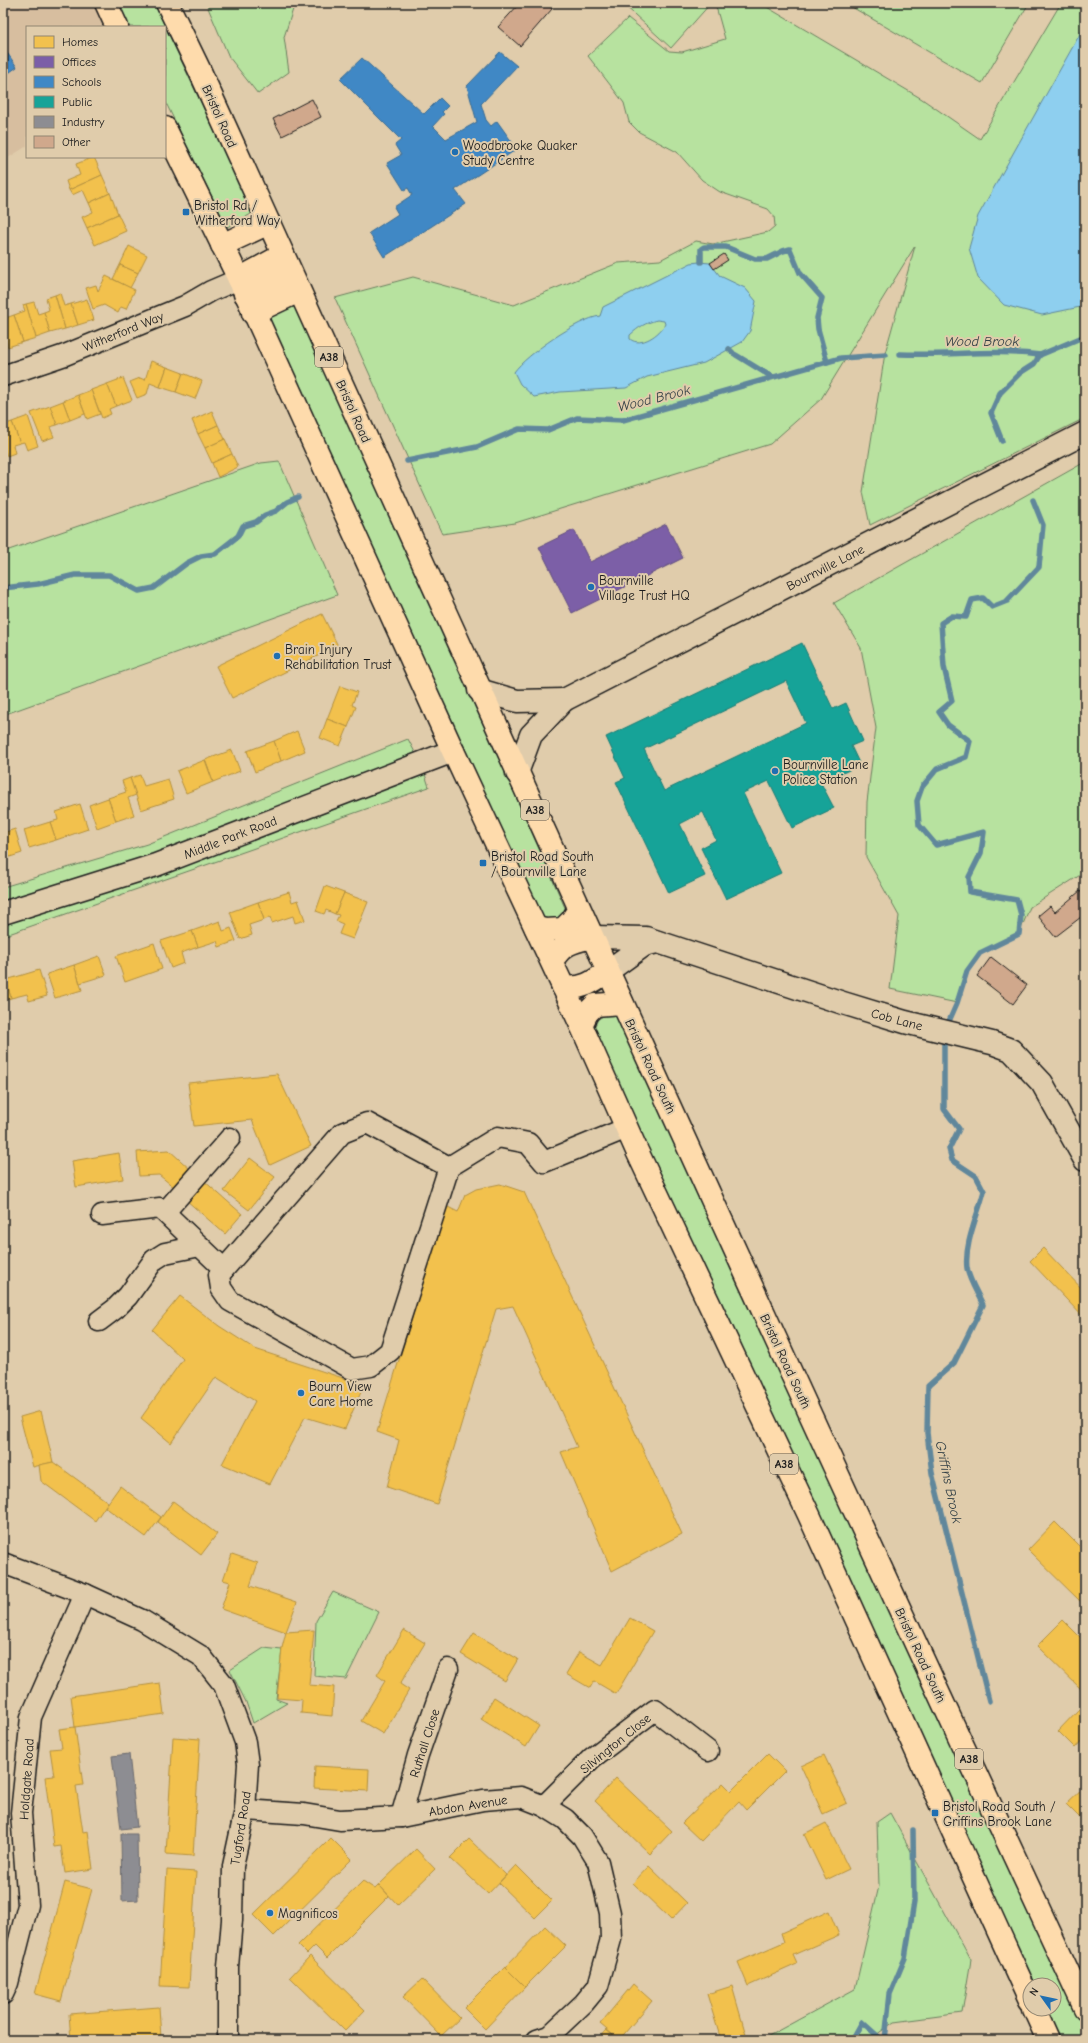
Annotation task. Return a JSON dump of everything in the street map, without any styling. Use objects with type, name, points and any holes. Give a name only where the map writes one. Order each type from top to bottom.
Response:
[{"type":"highway","points":[[106,3],[117,26]]},
{"type":"highway","name":"Bristol Road","points":[[167,3],[269,223],[490,711]]},
{"type":"highway","name":"A38","points":[[166,130],[246,295],[453,751],[552,961],[627,1128],[809,1515],[1022,1983]]},
{"type":"highway","points":[[222,245],[269,223]]},
{"type":"highway","points":[[246,295],[291,273]]},
{"type":"highway","points":[[246,295],[291,273]]},
{"type":"highway","name":"Bristol Road South","points":[[490,711],[622,1003],[1085,2008]]},
{"type":"highway","points":[[536,928],[546,930],[563,929],[572,920],[579,909]]},
{"type":"highway","points":[[552,961],[558,951],[568,943],[592,937]]},
{"type":"highway","points":[[563,987],[571,988],[587,986],[608,971]]},
{"type":"highway","points":[[581,1025],[595,1005],[622,1003]]},
{"type":"highway","points":[[1038,2017],[1048,2040]]},
{"type":"street","name":"Witherford Way","points":[[3,376],[65,355],[186,306],[211,290],[246,295]]},
{"type":"street","name":"Bournville Lane","points":[[517,773],[531,735],[564,700],[1085,433]]},
{"type":"street","name":"Bournville Lane","points":[[480,690],[517,700],[564,700]]},
{"type":"street","name":"Middle Park Road","points":[[3,913],[156,865],[453,751]]},
{"type":"street","name":"Cob Lane","points":[[592,937],[646,938],[905,1022],[992,1043],[1011,1050],[1042,1083],[1085,1160]]},
{"type":"street","points":[[608,971],[644,946],[657,942]]},
{"type":"street","points":[[449,1167],[367,1123],[342,1133],[219,1275],[222,1288],[230,1301],[352,1369],[371,1366],[390,1351],[449,1167],[498,1137],[528,1143],[544,1162],[610,1133],[627,1128]]},
{"type":"street","points":[[165,1212],[230,1138]]},
{"type":"street","points":[[102,1215],[160,1208],[224,1269]]},
{"type":"street","points":[[99,1321],[115,1309],[128,1296],[154,1260],[165,1253],[200,1246]]},
{"type":"street","name":"Tugford Road","points":[[3,1563],[85,1594],[142,1620],[201,1656],[224,1686],[245,1742],[248,1764],[245,1810],[233,1866],[232,1920],[228,1967],[228,2040]]},
{"type":"street","name":"Holdgate Road","points":[[3,1994],[8,1983],[28,1905],[21,1813],[31,1717],[85,1594]]},
{"type":"street","name":"Ruthall Close","points":[[401,1817],[418,1755],[448,1669]]},
{"type":"street","name":"Silvington Close","points":[[544,1806],[592,1758],[655,1710],[708,1751]]},
{"type":"street","name":"Abdon Avenue","points":[[245,1810],[304,1814],[340,1820],[401,1817],[483,1800],[521,1797],[544,1806],[565,1819],[582,1836],[598,1862],[610,1913],[611,1939],[598,1986],[584,2003],[549,2036],[537,2040]]},
{"type":"shaded area","points":[[3,3],[93,3],[103,26],[26,26],[26,147],[3,161]]},
{"type":"green space","points":[[117,3],[154,3],[165,26],[128,26]]},
{"type":"green space","points":[[206,3],[295,3],[284,37],[289,72],[258,94],[229,57]]},
{"type":"green space","points":[[622,3],[711,3],[671,48]]},
{"type":"green space","points":[[715,3],[760,3],[922,99],[980,139],[1061,3],[1085,3],[1085,418],[870,525],[863,492],[885,353],[915,246],[821,399],[770,444],[515,523],[442,534],[335,298],[413,277],[514,305],[618,263],[660,260],[696,241],[713,244],[768,232],[775,226],[774,216],[768,209],[720,192],[702,180],[677,152],[639,132],[629,122],[624,103],[588,56],[628,18],[669,51],[682,52],[725,39]]},
{"type":"green space","points":[[845,3],[1029,3],[982,83]]},
{"type":"green space","points":[[166,28],[253,213],[227,227],[166,103]]},
{"type":"green space","points":[[298,304],[566,910],[558,922],[542,917],[264,319]]},
{"type":"green space","points":[[279,461],[337,595],[3,715],[3,552],[261,463]]},
{"type":"green space","points":[[1085,462],[1085,872],[1030,907],[1019,934],[980,953],[967,971],[957,1003],[890,989],[899,916],[866,857],[867,802],[876,728],[861,648],[834,603]]},
{"type":"green space","points":[[408,739],[419,760],[142,862],[3,906],[3,887],[147,844]]},
{"type":"green space","points":[[424,771],[429,787],[3,936],[3,919]]},
{"type":"green space","points":[[607,1014],[620,1016],[1062,1977],[1031,1977],[593,1030],[598,1019]]},
{"type":"green space","points":[[333,1592],[379,1612],[346,1679],[314,1676],[316,1621]]},
{"type":"green space","points":[[264,1648],[282,1650],[276,1699],[287,1703],[253,1723],[246,1702],[230,1670]]},
{"type":"green space","points":[[890,1813],[971,1960],[962,2013],[894,2022],[869,2040],[761,2040],[855,1989],[879,1886],[877,1822]]},
{"type":"green space","points":[[1062,1978],[1085,2028],[1085,2040],[1060,2040],[1050,2017],[1062,2017]]},
{"type":"water","points":[[1085,25],[1085,306],[1042,315],[1004,305],[978,278],[969,248],[978,216]]},
{"type":"water","points":[[691,263],[710,263],[720,276],[745,288],[756,301],[750,331],[742,342],[704,363],[647,377],[626,388],[560,392],[534,397],[520,384],[514,372],[541,347],[579,323],[600,316],[603,307]],"holes":[[[657,320],[664,321],[665,324],[663,328],[650,339],[639,342],[630,339],[630,335],[649,322]]]},
{"type":"building: Homes","points":[[94,158],[102,175],[69,190],[66,181],[80,175],[76,164]]},
{"type":"building: Homes","points":[[102,175],[110,193],[89,203],[83,190],[72,195],[69,190]]},
{"type":"building: Homes","points":[[110,193],[118,214],[87,228],[82,217],[93,212],[89,203]]},
{"type":"building: Homes","points":[[118,214],[126,231],[95,245],[87,228]]},
{"type":"building: Homes","points":[[129,246],[147,255],[138,273],[120,265]]},
{"type":"building: Homes","points":[[120,265],[138,273],[130,288],[113,279]]},
{"type":"building: Homes","points":[[106,276],[135,290],[126,309],[121,307],[118,313],[104,305],[93,309],[86,288],[96,285],[98,291]]},
{"type":"building: Homes","points":[[60,293],[64,306],[71,304],[78,325],[65,329],[55,295]]},
{"type":"building: Homes","points":[[55,295],[65,329],[50,333],[44,312],[49,310],[46,298]]},
{"type":"building: Homes","points":[[87,299],[94,320],[78,325],[71,304]]},
{"type":"building: Homes","points":[[34,302],[38,314],[44,312],[50,333],[36,338],[26,304]]},
{"type":"building: Homes","points":[[26,304],[36,338],[23,342],[14,315],[25,311],[23,305]]},
{"type":"building: Homes","points":[[14,315],[23,342],[8,347],[3,330],[3,319]]},
{"type":"building: Homes","points":[[151,361],[167,367],[160,387],[150,383],[147,394],[137,398],[130,382],[140,378],[145,380]]},
{"type":"building: Homes","points":[[167,367],[183,373],[176,392],[160,387]]},
{"type":"building: Homes","points":[[183,373],[202,381],[195,399],[176,392]]},
{"type":"building: Homes","points":[[123,378],[132,400],[116,406],[107,384]]},
{"type":"building: Homes","points":[[107,384],[116,406],[109,409],[111,414],[102,418],[91,390]]},
{"type":"building: Homes","points":[[91,390],[100,414],[87,419],[78,395]]},
{"type":"building: Homes","points":[[78,395],[85,414],[70,420],[63,401]]},
{"type":"building: Homes","points":[[63,401],[70,420],[57,425],[50,406]]},
{"type":"building: Homes","points":[[50,406],[57,425],[50,427],[54,437],[42,441],[31,413]]},
{"type":"building: Homes","points":[[212,411],[218,425],[198,434],[192,420]]},
{"type":"building: Homes","points":[[28,416],[38,446],[27,450],[24,442],[20,443],[12,422]]},
{"type":"building: Homes","points":[[12,422],[20,443],[13,445],[15,453],[7,456],[3,445],[3,425]]},
{"type":"building: Homes","points":[[218,425],[225,439],[205,448],[198,434]]},
{"type":"building: Homes","points":[[225,439],[232,454],[212,463],[205,448]]},
{"type":"building: Homes","points":[[232,454],[238,467],[218,477],[212,463]]},
{"type":"building: Homes","name":"Brain Injury Rehabilitation Trust","points":[[322,614],[338,646],[232,698],[216,666]]},
{"type":"building: Homes","points":[[340,686],[357,692],[352,705],[356,707],[348,727],[327,719]]},
{"type":"building: Homes","points":[[327,719],[348,727],[340,746],[320,738]]},
{"type":"building: Homes","points":[[297,731],[305,751],[281,761],[274,741]]},
{"type":"building: Homes","points":[[274,741],[281,761],[255,772],[247,751]]},
{"type":"building: Homes","points":[[232,750],[240,771],[213,782],[205,760]]},
{"type":"building: Homes","points":[[205,760],[213,782],[186,793],[177,771]]},
{"type":"building: Homes","points":[[140,775],[144,786],[168,779],[174,799],[141,810],[130,778]]},
{"type":"building: Homes","points":[[130,778],[136,795],[128,798],[134,815],[116,821],[108,798],[126,792],[122,781]]},
{"type":"building: Homes","points":[[108,798],[116,821],[97,828],[89,805]]},
{"type":"building: Homes","points":[[80,804],[88,829],[56,840],[50,822],[58,820],[56,812]]},
{"type":"building: Homes","points":[[50,822],[56,840],[29,848],[24,830]]},
{"type":"building: Homes","points":[[15,829],[22,853],[4,859],[3,833]]},
{"type":"building: Homes","points":[[325,886],[344,893],[335,914],[326,910],[324,914],[316,911]]},
{"type":"building: Homes","points":[[289,892],[292,902],[298,900],[305,920],[295,923],[293,916],[272,923],[270,917],[264,920],[258,902]]},
{"type":"building: Homes","points":[[344,893],[368,902],[353,939],[339,934],[343,924],[336,921],[339,915],[335,914]]},
{"type":"building: Homes","points":[[258,902],[264,920],[249,925],[252,935],[240,939],[230,912]]},
{"type":"building: Homes","points":[[220,921],[223,931],[231,928],[236,941],[219,947],[217,941],[198,947],[192,931]]},
{"type":"building: Homes","points":[[192,931],[198,947],[181,953],[184,963],[171,968],[161,941]]},
{"type":"building: Homes","points":[[154,943],[162,969],[125,982],[116,956]]},
{"type":"building: Homes","points":[[99,956],[106,975],[80,983],[74,965]]},
{"type":"building: Homes","points":[[74,965],[82,990],[55,998],[47,974]]},
{"type":"building: Homes","points":[[39,970],[47,996],[29,1001],[27,994],[11,998],[6,980]]},
{"type":"building: Homes","points":[[6,980],[11,998],[3,1001],[3,981]]},
{"type":"building: Homes","points":[[277,1074],[311,1146],[270,1165],[252,1120],[194,1126],[188,1083]]},
{"type":"building: Homes","points":[[169,1150],[191,1170],[175,1188],[159,1175],[139,1176],[137,1152]]},
{"type":"building: Homes","points":[[119,1153],[123,1179],[76,1187],[72,1161]]},
{"type":"building: Homes","points":[[250,1158],[275,1177],[249,1210],[224,1191]]},
{"type":"building: Homes","points":[[203,1180],[242,1214],[225,1234],[186,1200]]},
{"type":"building: Homes","points":[[500,1184],[524,1192],[682,1534],[612,1571],[561,1452],[577,1447],[513,1306],[496,1309],[437,1504],[387,1487],[399,1440],[377,1432],[446,1206],[458,1212],[465,1195],[476,1189]]},
{"type":"building: Homes","points":[[1043,1248],[1085,1292],[1085,1319],[1030,1261]]},
{"type":"building: Homes","name":"Bourn View Care Home","points":[[180,1296],[219,1326],[255,1349],[364,1385],[345,1429],[305,1417],[270,1484],[222,1464],[255,1401],[216,1377],[171,1443],[141,1418],[183,1359],[152,1330]]},
{"type":"building: Homes","points":[[41,1411],[53,1462],[33,1467],[20,1417]]},
{"type":"building: Homes","points":[[53,1462],[108,1502],[95,1521],[41,1481],[39,1465]]},
{"type":"building: Homes","points":[[120,1486],[161,1517],[146,1537],[105,1507]]},
{"type":"building: Homes","points":[[173,1501],[217,1534],[201,1555],[158,1522]]},
{"type":"building: Homes","points":[[1055,1522],[1085,1552],[1085,1598],[1081,1602],[1028,1550]]},
{"type":"building: Homes","points":[[232,1554],[258,1563],[250,1586],[297,1602],[286,1632],[221,1609],[230,1582],[223,1580]]},
{"type":"building: Homes","points":[[630,1618],[653,1631],[616,1694],[594,1681],[590,1688],[566,1674],[579,1652],[602,1665]]},
{"type":"building: Homes","points":[[1063,1620],[1085,1642],[1085,1693],[1037,1646]]},
{"type":"building: Homes","points":[[314,1630],[309,1685],[334,1687],[332,1716],[301,1713],[302,1700],[277,1698],[282,1648],[286,1632]]},
{"type":"building: Homes","points":[[404,1630],[425,1643],[400,1684],[409,1690],[383,1734],[361,1721],[385,1681],[377,1675]]},
{"type":"building: Homes","points":[[474,1633],[518,1659],[505,1681],[461,1654]]},
{"type":"building: Homes","points":[[160,1683],[164,1714],[75,1727],[71,1696]]},
{"type":"building: Homes","points":[[494,1697],[539,1726],[526,1747],[481,1719]]},
{"type":"building: Homes","points":[[1080,1708],[1085,1714],[1085,1737],[1075,1748],[1058,1731]]},
{"type":"building: Homes","points":[[75,1727],[83,1785],[76,1786],[83,1832],[88,1831],[93,1869],[65,1873],[61,1846],[54,1847],[45,1777],[54,1776],[50,1749],[62,1748],[59,1729]]},
{"type":"building: Homes","points":[[173,1737],[200,1739],[193,1856],[166,1854]]},
{"type":"building: Homes","points":[[768,1754],[785,1771],[746,1810],[739,1802],[701,1841],[682,1823],[723,1783],[731,1791]]},
{"type":"building: Homes","points":[[824,1755],[847,1803],[823,1814],[801,1766]]},
{"type":"building: Homes","points":[[315,1766],[369,1769],[368,1791],[314,1788]]},
{"type":"building: Homes","points":[[616,1778],[672,1831],[650,1854],[595,1801]]},
{"type":"building: Homes","points":[[1085,1786],[1085,1823],[1066,1804]]},
{"type":"building: Homes","points":[[826,1823],[849,1869],[826,1880],[804,1834]]},
{"type":"building: Homes","points":[[331,1838],[352,1859],[274,1936],[253,1915]]},
{"type":"building: Homes","points":[[469,1839],[506,1875],[488,1894],[450,1858]]},
{"type":"building: Homes","points":[[416,1849],[435,1869],[398,1905],[379,1885]]},
{"type":"building: Homes","points":[[516,1865],[552,1901],[535,1918],[499,1883]]},
{"type":"building: Homes","points":[[649,1866],[687,1903],[671,1920],[633,1883]]},
{"type":"building: Homes","points":[[167,1870],[196,1872],[189,1987],[160,1986]]},
{"type":"building: Homes","points":[[363,1881],[375,1889],[379,1885],[389,1896],[327,1958],[315,1946],[307,1954],[298,1945]]},
{"type":"building: Homes","points":[[65,1882],[92,1889],[61,2001],[35,1994]]},
{"type":"building: Homes","points":[[829,1911],[839,1935],[793,1955],[797,1964],[748,1986],[738,1962],[784,1942],[781,1933]]},
{"type":"building: Homes","points":[[545,1926],[566,1946],[525,1987],[505,1967]]},
{"type":"building: Homes","points":[[310,1956],[365,2010],[345,2031],[290,1977]]},
{"type":"building: Homes","points":[[505,1967],[525,1987],[485,2029],[464,2008]]},
{"type":"building: Homes","points":[[422,1979],[460,2018],[441,2036],[403,1997]]},
{"type":"building: Homes","points":[[633,1984],[652,2001],[619,2040],[600,2024]]},
{"type":"building: Homes","points":[[732,1986],[746,2035],[731,2040],[721,2040],[707,1994]]},
{"type":"building: Homes","points":[[159,2007],[161,2038],[131,2040],[71,2040],[69,2014]]},
{"type":"building: Homes","points":[[606,2030],[619,2040],[597,2040]]},
{"type":"building: Offices","name":"Bournville Village Trust HQ","points":[[666,524],[683,558],[572,613],[539,547],[574,530],[590,562]]},
{"type":"building: Schools","points":[[3,47],[17,67],[3,77]]},
{"type":"building: Schools","name":"Woodbrooke Quaker Study Centre","points":[[500,52],[517,66],[481,104],[486,120],[491,126],[497,121],[517,149],[455,190],[466,204],[384,257],[369,233],[398,214],[394,207],[412,195],[408,188],[404,190],[387,163],[401,155],[395,145],[401,140],[340,79],[362,58],[424,114],[440,98],[448,106],[442,112],[444,114],[433,126],[446,139],[477,122],[467,86]]},
{"type":"building: Public","name":"Bournville Lane Police Station","points":[[802,643],[833,709],[846,703],[863,741],[851,746],[860,765],[821,783],[834,808],[792,828],[769,781],[743,793],[781,873],[726,899],[701,848],[716,840],[703,812],[680,824],[705,876],[669,893],[616,782],[625,778],[606,737]],"holes":[[[786,681],[806,723],[664,791],[644,749]]]},
{"type":"building: Industry","points":[[129,1754],[137,1827],[121,1829],[112,1756]]},
{"type":"building: Industry","points":[[121,1834],[137,1834],[138,1900],[122,1901]]},
{"type":"building: Other","points":[[520,3],[546,3],[552,9],[520,46],[498,27]]},
{"type":"building: Other","points":[[312,99],[321,117],[282,136],[273,119]]},
{"type":"building: Other","points":[[724,254],[728,260],[714,269],[710,263]]},
{"type":"building: Other","points":[[1080,891],[1085,897],[1085,914],[1055,937],[1038,916],[1050,906],[1055,912]]},
{"type":"building: Other","points":[[991,957],[1027,985],[1013,1004],[977,976]]},
{"type":"waterway","points":[[701,262],[701,249],[704,247],[726,247],[755,259],[767,259],[790,249],[800,273],[822,298],[817,318],[818,329],[827,362]]},
{"type":"waterway","points":[[1002,441],[991,413],[1000,393],[1020,373],[1034,364],[1040,355],[1085,336]]},
{"type":"waterway","points":[[729,349],[733,353]]},
{"type":"waterway","name":"Wood Brook","points":[[900,354],[1023,353],[1040,355]]},
{"type":"waterway","points":[[736,355],[772,377]]},
{"type":"waterway","name":"Wood Brook","points":[[407,461],[477,447],[519,429],[548,430],[577,418],[623,420],[841,358],[886,355]]},
{"type":"waterway","name":"Wood Brook","points":[[3,588],[38,584],[75,575],[109,575],[139,591],[154,588],[187,563],[201,556],[215,554],[238,536],[243,526],[256,522],[265,515],[276,511],[287,502],[298,497]]},
{"type":"waterway","name":"Griffins Brook","points":[[946,1028],[957,1003],[967,971],[980,953],[1019,934],[1021,915],[1017,900],[970,892],[969,877],[981,853],[984,832],[936,845],[919,825],[917,801],[922,787],[937,769],[966,757],[970,741],[948,725],[939,712],[952,701],[944,667],[941,623],[952,616],[966,617],[972,600],[983,598],[992,607],[1007,601],[1039,567],[1043,525],[1033,500]]},
{"type":"waterway","name":"Griffins Brook","points":[[944,1036],[944,1109],[959,1129],[949,1149],[952,1160],[976,1176],[984,1191],[969,1239],[967,1259],[967,1268],[970,1277],[983,1305],[954,1363],[928,1386],[927,1433],[932,1473],[989,1701]]},
{"type":"waterway","points":[[885,2040],[890,1994],[905,1958],[914,1902],[913,1830]]},
{"type":"waterway","points":[[852,2040],[862,2022],[882,2040]]},
{"type":"place","name":"Woodbrooke Quaker Study Centre","points":[[455,152]]},
{"type":"place","name":"Bristol Rd / Witherford Way","points":[[186,212]]},
{"type":"place","name":"Bournville Village Trust HQ","points":[[591,587]]},
{"type":"place","name":"Brain Injury Rehabilitation Trust","points":[[277,656]]},
{"type":"place","name":"Bournville Lane Police Station","points":[[775,771]]},
{"type":"place","name":"Bristol Road South / Bournville Lane","points":[[483,863]]},
{"type":"place","name":"Bourn View Care Home","points":[[301,1393]]},
{"type":"place","name":"Bristol Road South / Griffins Brook Lane","points":[[935,1813]]},
{"type":"place","name":"Magnificos","points":[[270,1913]]}]
